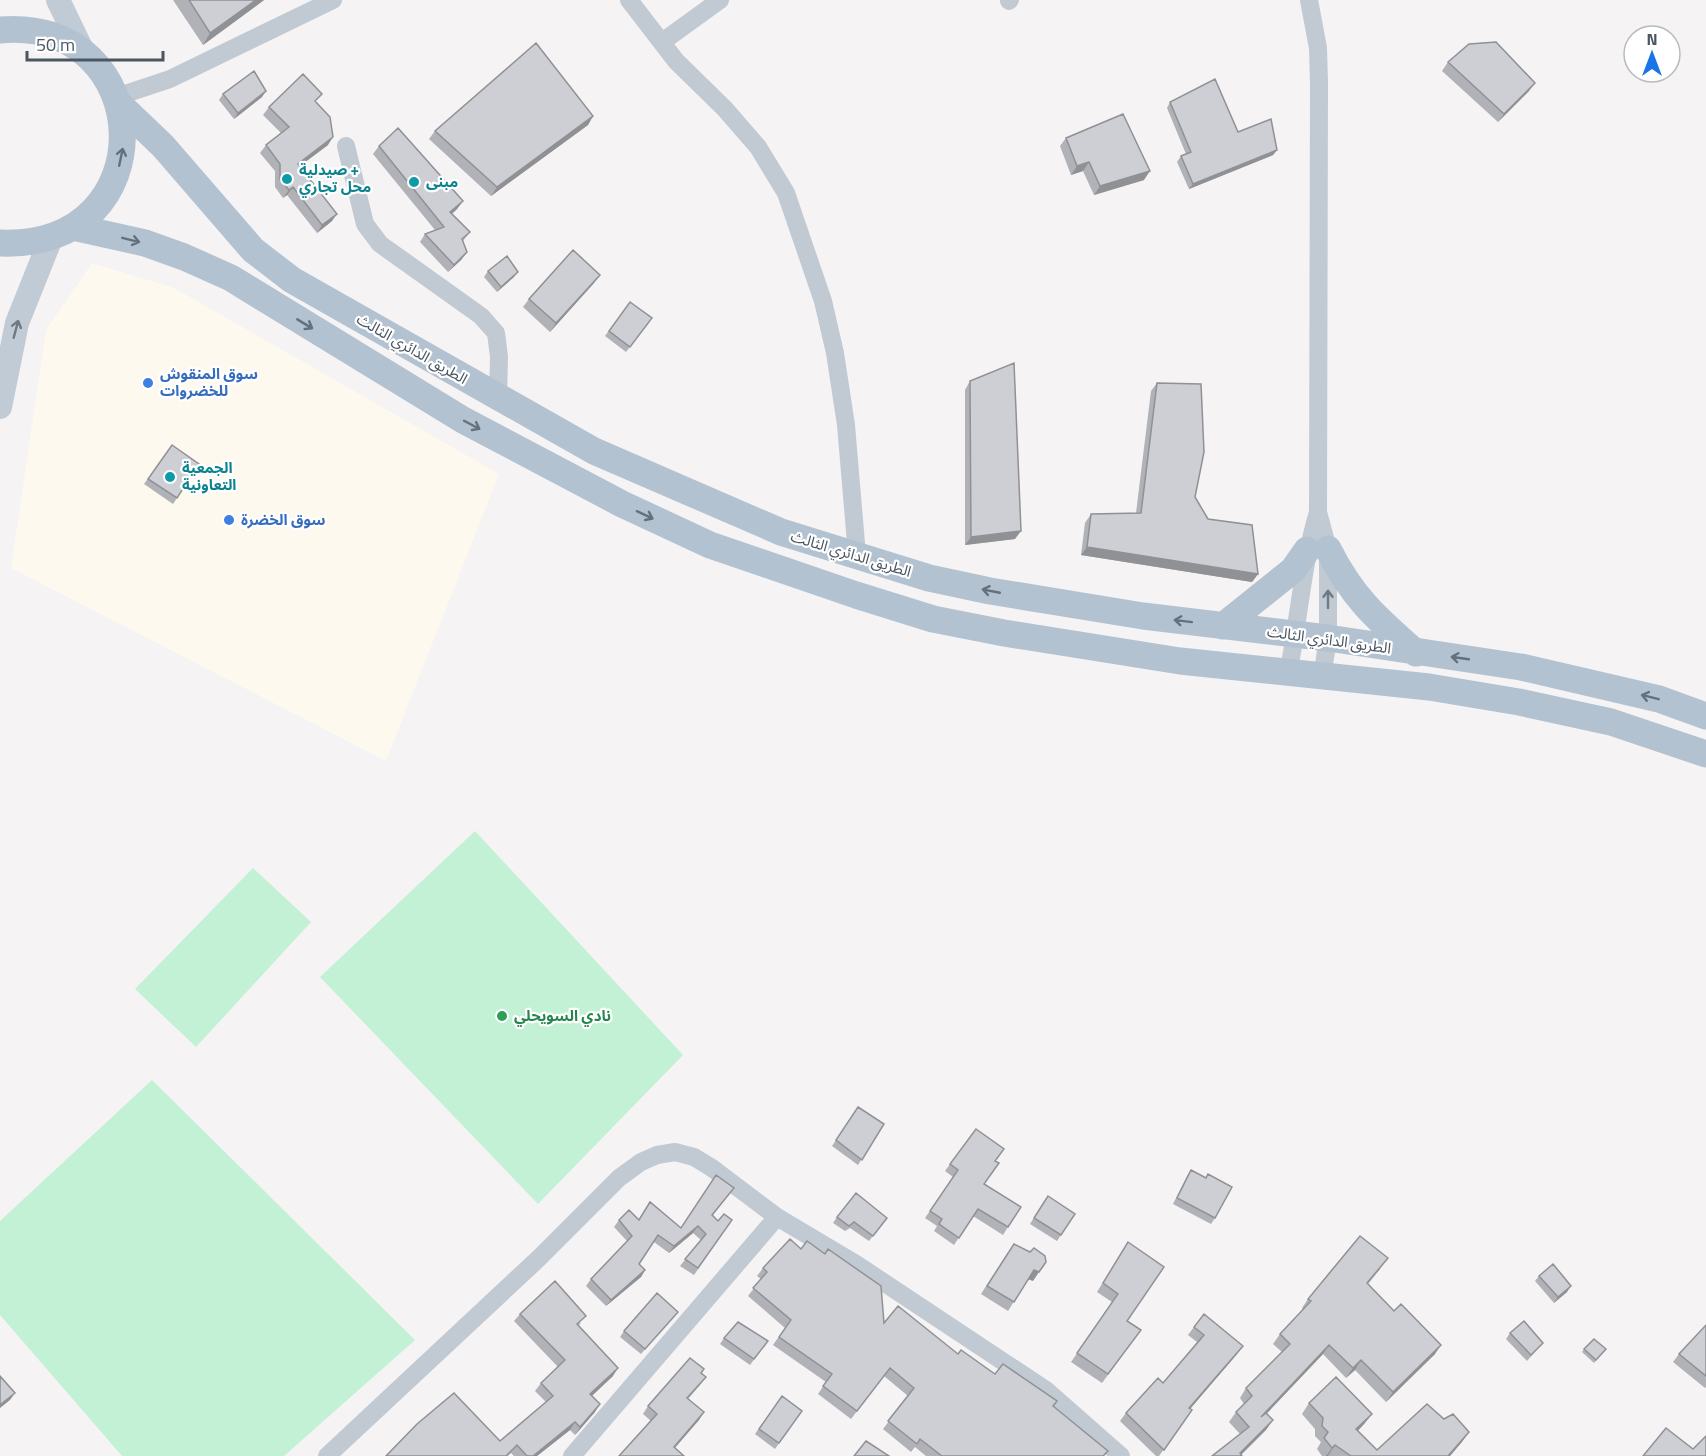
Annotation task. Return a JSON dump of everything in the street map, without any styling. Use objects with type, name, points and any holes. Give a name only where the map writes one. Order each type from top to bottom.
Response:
[{"type":"main road","points":[[0,30],[40,32],[62,39],[83,52],[107,80],[117,101],[123,127],[119,165],[102,201],[62,233],[24,244],[0,243]]},
{"type":"main road","name":"الطريق الدائري الثالث","points":[[117,101],[163,146],[253,250],[292,280],[594,451],[781,532],[929,578],[990,591],[1521,667],[1659,699],[1706,716]]},
{"type":"main road","points":[[62,233],[145,243],[184,257],[231,279],[463,420],[622,504],[710,545],[933,619],[1180,661],[1322,678],[1429,687],[1519,702],[1611,723],[1706,754]]},
{"type":"main road","points":[[1224,626],[1318,549],[1366,609],[1416,653]]},
{"type":"street","points":[[58,0],[83,52]]},
{"type":"street","points":[[117,101],[170,79],[333,0]]},
{"type":"street","points":[[629,0],[676,61],[725,109],[758,147],[786,193],[823,301],[835,353],[846,425],[857,555]]},
{"type":"street","points":[[662,42],[720,0]]},
{"type":"street","points":[[1309,0],[1314,14],[1319,83],[1318,549],[1328,638],[1322,678]]},
{"type":"street","points":[[346,146],[365,224],[380,244],[481,316],[496,333],[499,357],[498,398]]},
{"type":"street","points":[[0,406],[17,323],[62,233]]},
{"type":"street","points":[[1288,674],[1318,549]]},
{"type":"street","points":[[327,1456],[539,1258],[598,1198],[641,1162],[657,1155],[675,1152],[694,1157],[777,1217],[856,1264],[1046,1390],[1121,1456]]},
{"type":"street","points":[[572,1456],[777,1217]]},
{"type":"shaded area","points":[[92,263],[174,288],[499,474],[386,761],[11,568],[46,330]]},
{"type":"green space","name":"نادي السويحلي","points":[[475,831],[683,1055],[538,1204],[320,977]]},
{"type":"green space","points":[[253,868],[311,922],[196,1047],[135,989]]},
{"type":"green space","points":[[152,1080],[415,1340],[284,1456],[122,1456],[0,1315],[0,1221]]},
{"type":"building","points":[[189,0],[256,0],[210,33]]},
{"type":"building","points":[[1496,42],[1535,83],[1504,114],[1448,62],[1469,44]]},
{"type":"building","points":[[536,43],[593,116],[497,187],[435,131]]},
{"type":"building","points":[[254,71],[266,91],[238,113],[223,94]]},
{"type":"building","points":[[303,74],[322,94],[315,101],[330,117],[333,137],[298,164],[337,214],[322,225],[293,187],[289,190],[280,179],[280,164],[266,145],[289,127],[269,107]]},
{"type":"building","points":[[1215,79],[1238,132],[1271,119],[1277,150],[1193,184],[1181,156],[1191,152],[1170,102]]},
{"type":"building","points":[[1123,114],[1150,171],[1100,186],[1089,162],[1077,166],[1066,138]]},
{"type":"building","points":[[398,128],[463,201],[450,212],[470,232],[462,239],[467,252],[454,265],[425,234],[444,227],[379,146]]},
{"type":"building","points":[[573,250],[600,275],[556,323],[529,299]]},
{"type":"building","points":[[507,256],[518,272],[501,287],[488,271]]},
{"type":"building","points":[[630,302],[652,318],[630,347],[609,331]]},
{"type":"building","points":[[1014,363],[1021,531],[971,537],[970,381]]},
{"type":"building","points":[[1157,383],[1201,384],[1204,452],[1195,497],[1208,519],[1252,525],[1258,574],[1087,547],[1091,514],[1141,513]]},
{"type":"building","name":"الجمعية التعاونية","points":[[172,445],[199,464],[177,498],[148,479]]},
{"type":"building","points":[[858,1107],[884,1124],[862,1160],[836,1140]]},
{"type":"building","points":[[976,1129],[1004,1149],[995,1161],[999,1163],[984,1184],[1021,1207],[1008,1227],[978,1209],[959,1238],[939,1224],[942,1219],[930,1211],[958,1170],[950,1164]]},
{"type":"building","points":[[1191,1170],[1206,1178],[1208,1174],[1232,1187],[1215,1218],[1177,1198]]},
{"type":"building","points":[[716,1175],[734,1188],[712,1215],[718,1221],[724,1214],[732,1220],[698,1268],[685,1259],[706,1234],[698,1226],[674,1246],[658,1235],[639,1264],[645,1270],[611,1300],[591,1279],[632,1236],[619,1220],[629,1210],[639,1220],[650,1202],[681,1228]]},
{"type":"building","points":[[856,1193],[887,1218],[873,1236],[854,1222],[849,1226],[837,1217]]},
{"type":"building","points":[[1048,1196],[1075,1214],[1061,1235],[1034,1218]]},
{"type":"building","points":[[1360,1236],[1388,1258],[1367,1283],[1394,1311],[1401,1304],[1441,1345],[1393,1392],[1361,1360],[1353,1368],[1329,1345],[1261,1417],[1266,1413],[1273,1420],[1240,1453],[1242,1456],[1212,1456],[1249,1427],[1236,1412],[1252,1396],[1246,1388],[1290,1344],[1280,1334],[1311,1301],[1308,1299]]},
{"type":"building","points":[[790,1239],[801,1249],[807,1241],[825,1254],[828,1249],[881,1286],[884,1323],[898,1306],[958,1354],[961,1350],[995,1374],[1003,1364],[1057,1401],[1053,1406],[1108,1451],[1103,1456],[942,1456],[920,1439],[917,1444],[888,1421],[914,1388],[890,1368],[857,1411],[823,1386],[832,1374],[779,1337],[791,1320],[753,1288],[767,1272],[763,1268]]},
{"type":"building","points":[[1128,1242],[1164,1267],[1127,1321],[1141,1330],[1108,1374],[1077,1353],[1118,1294],[1103,1283]]},
{"type":"building","points":[[1014,1244],[1030,1252],[1034,1248],[1045,1256],[1046,1262],[1039,1272],[1034,1270],[1014,1302],[987,1286]]},
{"type":"building","points":[[1553,1264],[1571,1286],[1558,1297],[1539,1276]]},
{"type":"building","points":[[555,1281],[586,1316],[577,1324],[618,1368],[590,1394],[600,1404],[580,1427],[575,1422],[533,1456],[527,1456],[517,1445],[506,1456],[386,1456],[417,1424],[454,1393],[500,1441],[553,1396],[541,1383],[565,1360],[520,1314]]},
{"type":"building","points":[[657,1293],[678,1312],[645,1349],[624,1331]]},
{"type":"building","points":[[1204,1314],[1243,1346],[1189,1408],[1192,1410],[1164,1450],[1126,1413],[1158,1378],[1163,1383],[1204,1335],[1194,1327]]},
{"type":"building","points":[[1524,1321],[1543,1343],[1531,1355],[1510,1333]]},
{"type":"building","points":[[738,1322],[768,1341],[754,1359],[724,1338]]},
{"type":"building","points":[[1706,1325],[1706,1376],[1679,1354]]},
{"type":"building","points":[[1594,1339],[1606,1349],[1596,1360],[1584,1349]]},
{"type":"building","points":[[690,1358],[704,1369],[701,1373],[706,1377],[687,1398],[704,1412],[674,1447],[684,1456],[619,1456],[657,1414],[648,1406]]},
{"type":"building","points":[[0,1376],[15,1393],[0,1405]]},
{"type":"building","points":[[1336,1377],[1372,1414],[1356,1429],[1377,1450],[1427,1404],[1444,1419],[1453,1414],[1469,1432],[1448,1456],[1351,1456],[1335,1445],[1332,1448],[1324,1438],[1328,1432],[1322,1426],[1323,1418],[1309,1403]]},
{"type":"building","points":[[782,1396],[802,1411],[779,1443],[759,1429]]},
{"type":"building","points":[[1666,1428],[1693,1449],[1706,1436],[1706,1456],[1643,1456]]},
{"type":"building","points":[[866,1441],[889,1456],[854,1456]]},
{"type":"place","name":"صيدلية + محل تجاري","points":[[287,179]]},
{"type":"place","name":"مبنى","points":[[414,182]]},
{"type":"place","name":"سوق المنقوش للخضروات","points":[[148,383]]},
{"type":"place","name":"الجمعية التعاونية","points":[[170,477]]},
{"type":"place","name":"سوق الخضرة","points":[[229,520]]},
{"type":"place","name":"نادي السويحلي","points":[[502,1016]]}]
